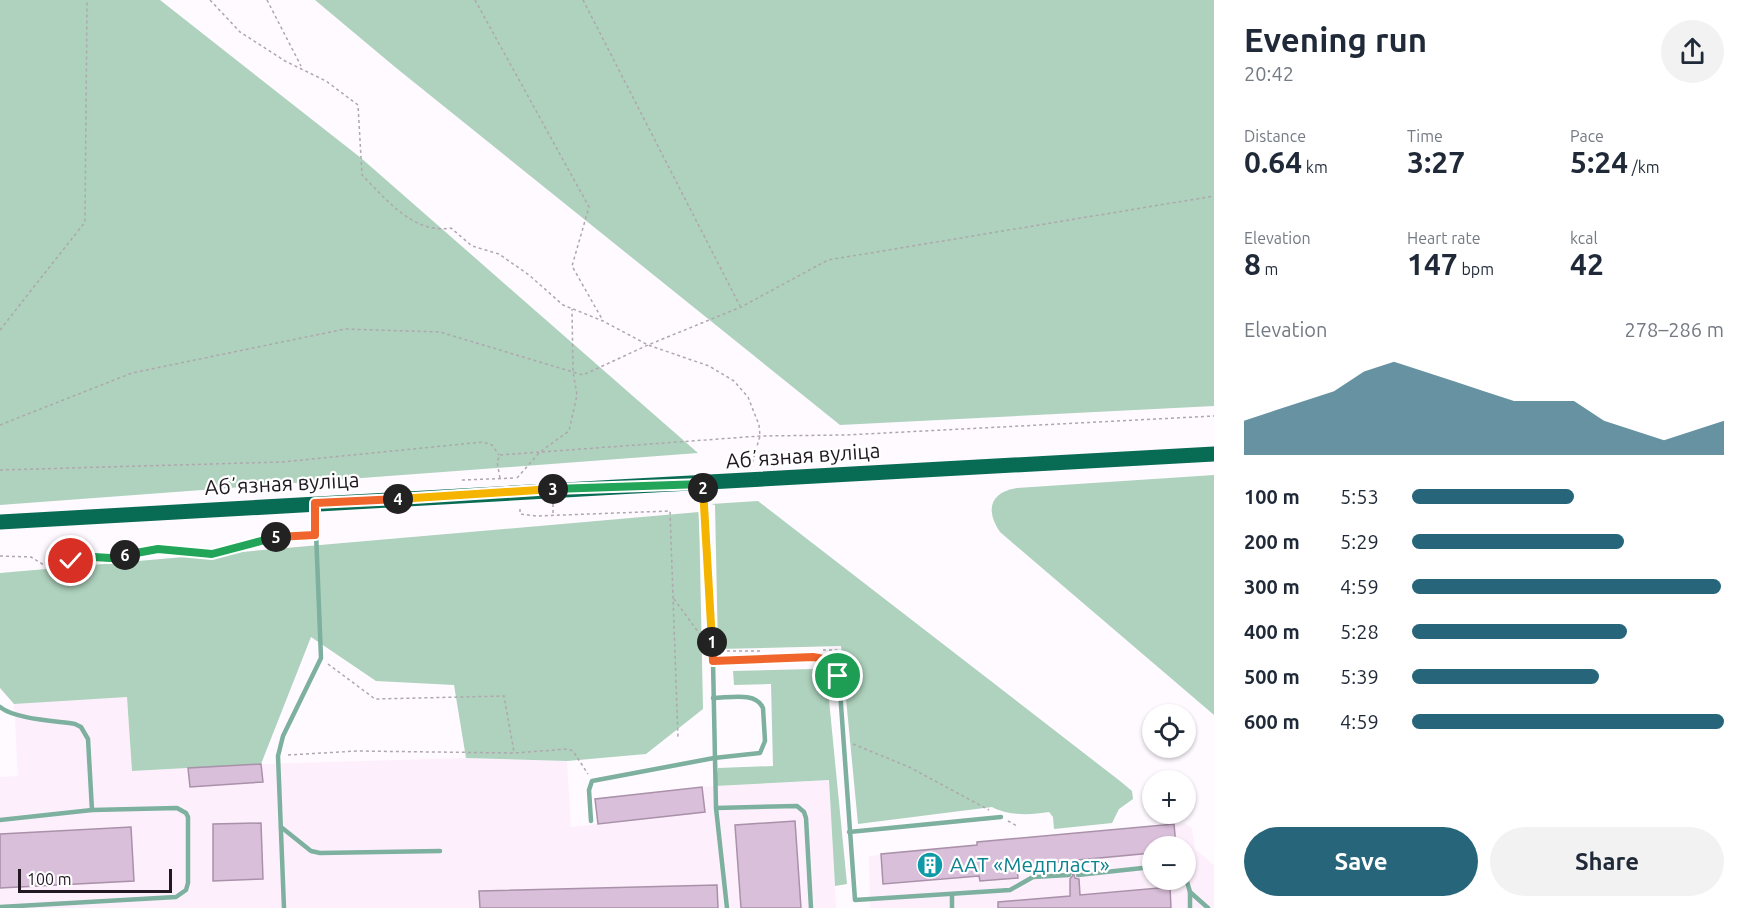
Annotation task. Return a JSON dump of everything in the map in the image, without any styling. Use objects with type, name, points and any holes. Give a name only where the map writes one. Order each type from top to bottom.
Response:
[{"type":"main road","name":"Абʼязная вуліца","points":[[0,522],[553,489],[703,484],[1214,454]]},
{"type":"lane","points":[[703,484],[713,661],[716,808],[727,908]]},
{"type":"lane","points":[[284,908],[278,756],[283,736],[321,658],[315,503]]},
{"type":"lane","points":[[713,661],[813,657],[829,661],[836,667],[855,900],[1010,890],[1033,877],[1069,875]]},
{"type":"lane","points":[[591,821],[589,790],[592,781],[714,758],[760,753],[765,741],[763,708],[757,700],[753,698],[713,698]]},
{"type":"lane","points":[[0,707],[4,711],[15,714],[81,727],[88,740],[92,810]]},
{"type":"lane","points":[[716,808],[797,806],[801,808],[806,818],[811,908]]},
{"type":"lane","points":[[0,820],[92,810],[177,808],[186,813],[188,818],[188,883],[186,890],[176,897],[0,907]]},
{"type":"lane","points":[[849,832],[1001,817]]},
{"type":"lane","points":[[281,827],[311,851],[320,853],[440,851]]},
{"type":"lane","points":[[1078,874],[1142,868]]},
{"type":"lane","points":[[1190,892],[1190,908]]},
{"type":"lane","points":[[1190,892],[1208,908]]},
{"type":"lane","points":[[952,895],[952,908]]},
{"type":"path","points":[[0,330],[85,222],[87,0]]},
{"type":"path","points":[[210,0],[240,32],[285,61],[326,81],[358,105],[362,175],[399,212],[428,228],[441,230],[451,228],[472,246],[499,254],[530,275],[563,305],[603,321],[648,345],[709,366],[734,381],[748,397],[759,425],[760,436],[747,480]]},
{"type":"path","points":[[267,0],[302,68]]},
{"type":"path","points":[[475,0],[589,207],[572,266],[603,321]]},
{"type":"path","points":[[583,0],[741,307]]},
{"type":"path","points":[[0,425],[132,373],[345,329],[440,332],[583,375],[648,345],[741,307],[828,260],[1214,196]]},
{"type":"path","points":[[517,478],[540,452],[569,431],[577,395],[573,372],[572,309]]},
{"type":"path","points":[[500,455],[760,436],[827,436],[1214,416]]},
{"type":"path","points":[[0,470],[282,462],[483,442],[492,445],[500,455]]},
{"type":"path","points":[[500,455],[497,462],[500,478]]},
{"type":"path","points":[[462,480],[495,478]]},
{"type":"path","points":[[520,509],[520,514],[536,516],[670,511],[678,739]]},
{"type":"path","points":[[0,556],[31,557],[44,565],[71,561],[78,556],[110,558],[158,549],[212,554],[272,537],[315,535]]},
{"type":"path","points":[[674,599],[712,651],[769,651]]},
{"type":"path","points":[[814,650],[837,650],[838,662]]},
{"type":"path","points":[[321,658],[375,699],[504,696],[514,753]]},
{"type":"path","points":[[845,741],[909,767],[1017,826]]},
{"type":"path","points":[[278,756],[357,751],[514,753],[567,748],[573,751],[592,781]]},
{"type":"shaded area","points":[[127,696],[132,771],[261,764],[466,758],[567,761],[571,827],[598,824],[595,799],[702,787],[829,780],[836,908],[0,908],[0,777],[18,776],[14,704]]},
{"type":"shaded area","name":"ААТ «Медпласт»","points":[[1186,824],[1192,829],[1193,836],[1142,836],[1142,890],[1196,890],[1196,850],[1214,865],[1214,908],[870,908],[869,856],[977,845],[977,842]]},
{"type":"green space","points":[[0,0],[160,0],[361,158],[698,453],[0,505]]},
{"type":"green space","points":[[315,0],[1214,0],[1214,406],[840,425]]},
{"type":"green space","points":[[1214,475],[1214,715],[1000,532],[995,524],[992,509],[993,503],[1001,493],[1017,488]]},
{"type":"green space","points":[[758,501],[1120,781],[1132,791],[1133,799],[1119,809],[1112,823],[1054,829],[1053,817],[1049,812],[1020,814],[992,807],[858,824],[841,646],[718,649],[715,505],[711,504]]},
{"type":"green space","points":[[699,512],[703,709],[646,754],[567,761],[466,758],[454,685],[376,681],[311,637],[261,764],[132,771],[127,697],[14,704],[0,688],[0,573]]},
{"type":"green space","points":[[813,669],[824,676],[829,700],[847,884],[835,886],[829,780],[715,786],[718,768],[773,766],[771,684],[734,685],[733,671]]},
{"type":"building","points":[[261,764],[263,782],[190,787],[188,768]]},
{"type":"building","points":[[702,787],[705,812],[598,824],[595,799]]},
{"type":"building","points":[[795,821],[801,908],[741,908],[735,825]]},
{"type":"building","points":[[261,823],[263,879],[213,881],[213,824]]},
{"type":"building","points":[[1174,824],[1175,836],[1142,836],[1142,854],[1078,860],[1078,870],[1074,875],[1079,879],[1080,895],[1142,889],[1170,890],[1171,908],[998,908],[998,902],[1070,896],[1070,879],[1073,875],[1069,871],[1069,861],[1017,866],[1018,878],[980,881],[979,876],[883,884],[881,854],[977,845],[977,842]]},
{"type":"building","points":[[131,827],[134,881],[0,888],[0,834]]},
{"type":"building","points":[[717,885],[718,908],[480,908],[479,891]]},
{"type":"place","name":"ААТ «Медпласт»","points":[[930,865]]},
{"type":"route","points":[[71,561],[78,556],[110,558],[158,549],[212,554],[272,537],[315,535],[315,503],[519,493],[553,489],[703,484],[713,661],[823,658],[833,663],[838,676]]}]
